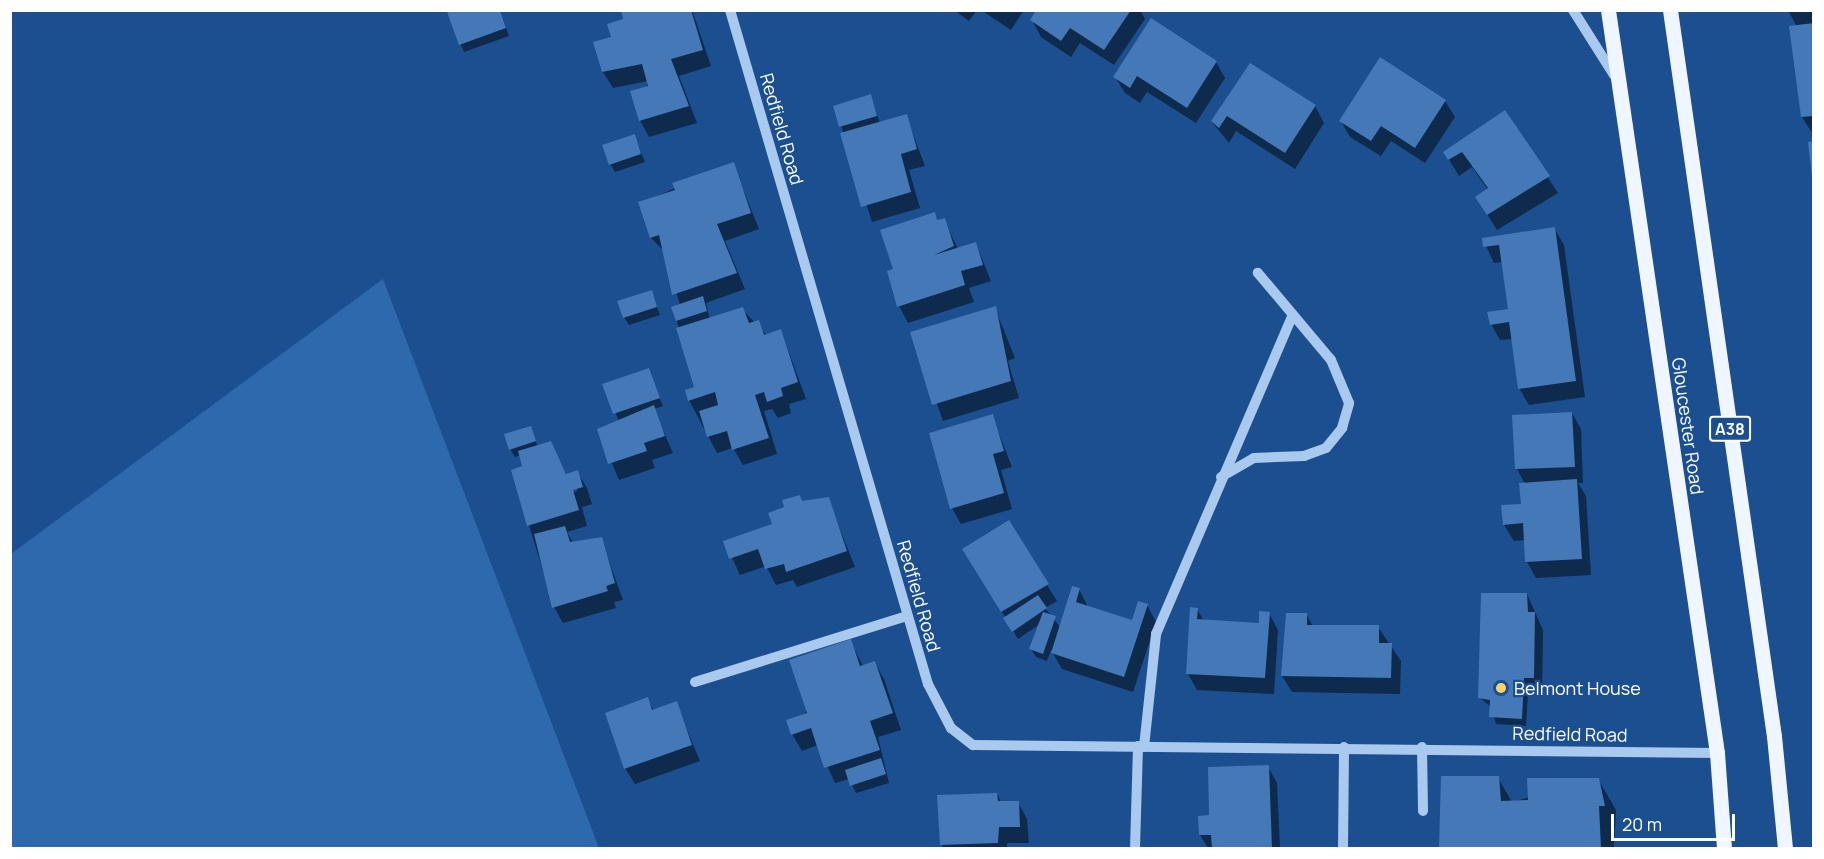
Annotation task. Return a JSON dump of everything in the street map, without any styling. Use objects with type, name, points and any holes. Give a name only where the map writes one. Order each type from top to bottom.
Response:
[{"type":"main road","name":"Gloucester Road","points":[[1608,10],[1614,75],[1717,753],[1724,849]]},
{"type":"main road","name":"A38","points":[[1670,10],[1774,736],[1785,849]]},
{"type":"street","name":"Redfield Road","points":[[729,10],[928,684],[951,728],[973,745],[1422,747],[1717,753]]},
{"type":"street","points":[[1573,10],[1614,75]]},
{"type":"street","points":[[1216,482],[1254,458],[1304,456],[1326,448],[1342,428],[1349,404],[1331,360],[1258,273]]},
{"type":"street","points":[[1135,849],[1141,746],[1156,634],[1216,482],[1293,315]]},
{"type":"street","points":[[695,682],[908,616]]},
{"type":"street","points":[[1343,849],[1344,747]]},
{"type":"street","points":[[1422,747],[1423,811]]},
{"type":"shaded area","points":[[383,279],[599,848],[11,848],[11,554]]},
{"type":"building","points":[[500,10],[506,28],[459,45],[447,12]]},
{"type":"building","points":[[621,10],[691,10],[703,50],[671,59],[689,106],[639,121],[630,91],[648,86],[642,64],[602,72],[593,42],[611,37],[607,24],[623,19]]},
{"type":"building","points":[[1036,10],[1131,10],[1104,50],[1070,28],[1061,41],[1030,20]]},
{"type":"building","points":[[1151,18],[1217,61],[1187,108],[1137,76],[1130,88],[1113,77]]},
{"type":"building","points":[[1814,23],[1814,116],[1801,117],[1789,26]]},
{"type":"building","points":[[1380,57],[1446,100],[1415,148],[1381,126],[1371,141],[1339,121]]},
{"type":"building","points":[[1250,63],[1316,105],[1285,153],[1227,116],[1219,128],[1211,121]]},
{"type":"building","points":[[871,94],[877,116],[839,127],[833,106]]},
{"type":"building","points":[[1505,110],[1550,176],[1487,215],[1475,197],[1488,188],[1462,152],[1448,160],[1443,152]]},
{"type":"building","points":[[907,114],[917,149],[901,154],[911,192],[861,207],[840,133]]},
{"type":"building","points":[[635,134],[641,154],[609,165],[602,145]]},
{"type":"building","points":[[1814,141],[1814,176],[1812,176],[1808,142]]},
{"type":"building","points":[[734,162],[751,213],[717,224],[737,273],[672,295],[659,235],[650,238],[638,202],[675,190],[672,183]]},
{"type":"building","points":[[935,212],[937,220],[945,218],[954,246],[934,255],[976,242],[983,265],[961,271],[965,285],[897,307],[887,271],[893,269],[880,230]]},
{"type":"building","points":[[1555,227],[1576,381],[1518,389],[1509,322],[1490,325],[1487,312],[1508,309],[1499,245],[1483,247],[1482,238]]},
{"type":"building","points":[[652,290],[657,307],[623,318],[617,301]]},
{"type":"building","points":[[703,296],[707,311],[676,321],[671,307]]},
{"type":"building","points":[[996,306],[1011,381],[932,405],[910,332]]},
{"type":"building","points":[[743,307],[749,323],[759,320],[764,335],[781,329],[798,382],[781,388],[783,396],[767,402],[764,392],[755,395],[769,438],[732,450],[727,431],[707,437],[699,411],[718,405],[715,392],[688,401],[685,390],[694,387],[676,328]]},
{"type":"building","points":[[649,368],[660,398],[613,414],[602,384]]},
{"type":"building","points":[[654,405],[665,436],[644,443],[647,451],[608,464],[597,429]]},
{"type":"building","points":[[1572,412],[1575,467],[1515,469],[1512,415]]},
{"type":"building","points":[[993,414],[1004,451],[993,454],[1004,493],[950,509],[929,433]]},
{"type":"building","points":[[531,426],[536,441],[509,450],[504,434]]},
{"type":"building","points":[[551,441],[566,474],[578,470],[583,487],[573,490],[579,510],[527,526],[511,470],[522,466],[518,451]]},
{"type":"building","points":[[1577,479],[1582,559],[1525,562],[1523,523],[1503,525],[1501,505],[1521,504],[1519,483]]},
{"type":"building","points":[[800,495],[802,501],[829,497],[847,551],[786,572],[784,564],[765,569],[758,549],[729,559],[723,541],[772,524],[768,513],[784,507],[782,500]]},
{"type":"building","points":[[1009,520],[1049,584],[1001,612],[962,549]]},
{"type":"building","points":[[565,526],[570,542],[602,537],[615,583],[606,586],[608,591],[552,608],[534,534]]},
{"type":"building","points":[[1072,586],[1080,588],[1076,602],[1132,620],[1138,601],[1148,604],[1124,677],[1051,653]]},
{"type":"building","points":[[1481,593],[1527,593],[1528,612],[1535,612],[1534,678],[1524,678],[1522,719],[1489,717],[1490,700],[1478,698]]},
{"type":"building","points":[[1038,595],[1047,608],[1012,632],[1003,618]]},
{"type":"building","points":[[1190,607],[1198,608],[1197,619],[1259,623],[1259,611],[1270,612],[1265,678],[1186,674]]},
{"type":"building","points":[[1043,612],[1056,616],[1043,654],[1029,649]]},
{"type":"building","points":[[1286,613],[1307,613],[1307,625],[1379,625],[1379,643],[1392,643],[1391,678],[1281,676]]},
{"type":"building","points":[[851,639],[860,666],[875,661],[893,713],[870,721],[880,750],[824,768],[811,728],[791,735],[786,720],[807,713],[789,660]]},
{"type":"building","points":[[648,697],[652,710],[677,701],[692,745],[624,769],[605,713]]},
{"type":"building","points":[[881,758],[886,774],[850,786],[845,770]]},
{"type":"building","points":[[1269,765],[1272,848],[1212,848],[1211,835],[1199,835],[1198,816],[1209,815],[1208,767]]},
{"type":"building","points":[[1441,776],[1499,776],[1501,801],[1528,800],[1527,778],[1599,778],[1605,806],[1599,806],[1601,848],[1439,848]]},
{"type":"building","points":[[997,793],[998,801],[1019,801],[1020,827],[999,827],[998,843],[940,845],[937,795]]},
{"type":"place","name":"Belmont House","points":[[1501,688]]}]
